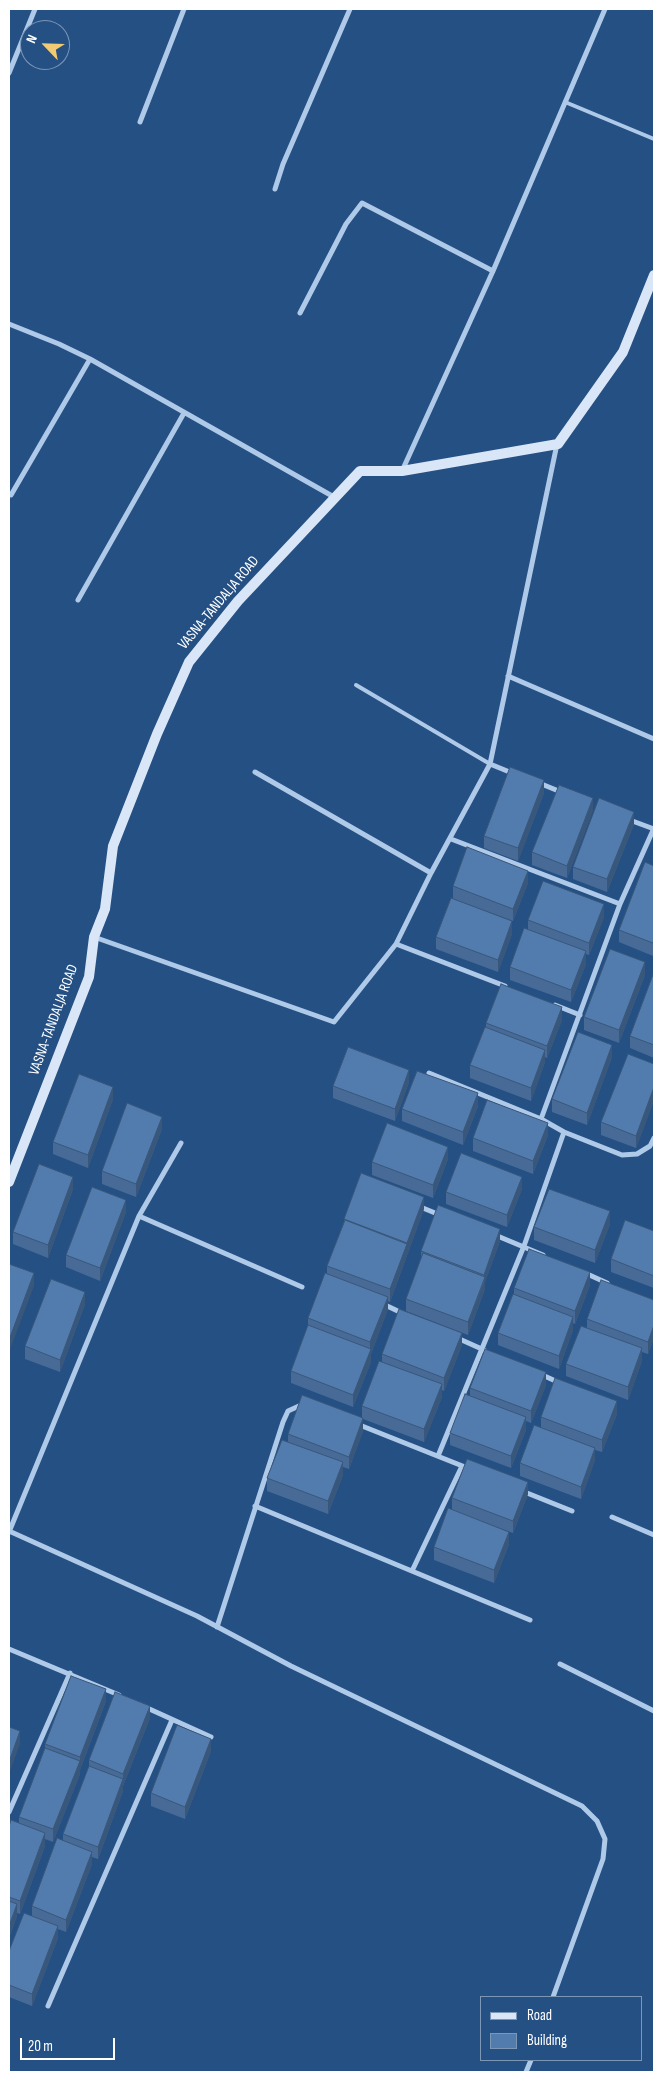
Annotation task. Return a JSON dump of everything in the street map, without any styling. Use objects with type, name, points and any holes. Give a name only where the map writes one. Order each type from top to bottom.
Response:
[{"type":"street","points":[[9,73],[35,9]]},
{"type":"street","points":[[140,122],[184,9]]},
{"type":"street","points":[[275,188],[283,164],[350,9]]},
{"type":"street","points":[[402,470],[493,271],[605,9]]},
{"type":"street","points":[[300,313],[346,224],[362,203],[493,271]]},
{"type":"street","points":[[94,937],[334,1022],[396,944],[490,764],[558,444],[623,352],[654,275]]},
{"type":"street","points":[[9,324],[90,359],[334,497]]},
{"type":"street","points":[[11,495],[90,359]]},
{"type":"street","points":[[78,600],[184,412]]},
{"type":"street","name":"VASNA-TANDALJA ROAD","points":[[9,1182],[89,978],[94,937],[105,909],[113,846],[157,734],[189,662],[238,601],[360,471],[402,470],[558,444]]},
{"type":"street","points":[[508,676],[654,739]]},
{"type":"street","points":[[490,764],[517,775]]},
{"type":"street","points":[[255,772],[432,873]]},
{"type":"street","points":[[535,782],[572,796]]},
{"type":"street","points":[[541,1119],[620,904],[654,828],[617,815]]},
{"type":"street","points":[[451,839],[620,904]]},
{"type":"street","points":[[396,944],[516,990]]},
{"type":"street","points":[[553,1004],[580,1015]]},
{"type":"street","points":[[429,1073],[541,1119],[564,1132],[622,1154],[637,1154],[650,1146],[654,1138]]},
{"type":"street","points":[[438,1456],[524,1246],[564,1132]]},
{"type":"street","points":[[181,1143],[139,1216],[9,1531],[217,1627],[292,1666],[582,1806],[597,1821],[605,1839],[604,1859],[553,1996]]},
{"type":"street","points":[[409,1203],[444,1216]]},
{"type":"street","points":[[139,1216],[302,1287]]},
{"type":"street","points":[[489,1233],[550,1258]]},
{"type":"street","points":[[576,1269],[611,1284]]},
{"type":"street","points":[[377,1301],[412,1317]]},
{"type":"street","points":[[447,1333],[491,1353]]},
{"type":"street","points":[[535,1372],[562,1384]]},
{"type":"street","points":[[217,1627],[283,1422],[288,1411],[299,1406],[312,1407]]},
{"type":"street","points":[[348,1421],[480,1473]]},
{"type":"street","points":[[412,1572],[462,1466]]},
{"type":"street","points":[[517,1488],[572,1511]]},
{"type":"street","points":[[255,1506],[530,1620]]},
{"type":"street","points":[[612,1517],[654,1535]]},
{"type":"street","points":[[9,1648],[70,1673],[121,1697]]},
{"type":"street","points":[[560,1664],[654,1711]]},
{"type":"street","points":[[9,1812],[70,1673]]},
{"type":"street","points":[[138,1704],[210,1737]]},
{"type":"street","points":[[48,2006],[172,1720]]},
{"type":"lane","points":[[565,102],[654,139]]},
{"type":"lane","points":[[356,685],[490,764]]},
{"type":"building","points":[[510,767],[544,780],[518,848],[484,836]]},
{"type":"building","points":[[559,785],[593,798],[567,866],[532,852]]},
{"type":"building","points":[[599,798],[634,812],[607,879],[573,867]]},
{"type":"building","points":[[467,847],[528,871],[513,909],[453,886]]},
{"type":"building","points":[[645,862],[654,866],[653,943],[619,930]]},
{"type":"building","points":[[543,881],[604,904],[589,943],[528,920]]},
{"type":"building","points":[[451,898],[512,921],[498,960],[436,937]]},
{"type":"building","points":[[524,928],[586,951],[571,990],[510,967]]},
{"type":"building","points":[[610,949],[645,962],[619,1030],[584,1017]]},
{"type":"building","points":[[654,972],[654,1045],[630,1036]]},
{"type":"building","points":[[501,984],[562,1007],[547,1046],[486,1023]]},
{"type":"building","points":[[485,1027],[545,1050],[531,1088],[470,1065]]},
{"type":"building","points":[[578,1032],[612,1045],[587,1113],[552,1099]]},
{"type":"building","points":[[348,1047],[409,1070],[395,1109],[333,1086]]},
{"type":"building","points":[[628,1054],[654,1064],[654,1087],[636,1136],[601,1122]]},
{"type":"building","points":[[417,1071],[478,1093],[463,1132],[402,1109]]},
{"type":"building","points":[[79,1074],[113,1087],[88,1155],[53,1142]]},
{"type":"building","points":[[487,1100],[548,1123],[533,1161],[473,1138]]},
{"type":"building","points":[[127,1103],[162,1117],[136,1184],[102,1171]]},
{"type":"building","points":[[387,1123],[448,1147],[433,1185],[372,1162]]},
{"type":"building","points":[[461,1153],[522,1177],[507,1215],[446,1192]]},
{"type":"building","points":[[39,1164],[73,1177],[48,1245],[13,1232]]},
{"type":"building","points":[[361,1173],[424,1197],[407,1243],[344,1219]]},
{"type":"building","points":[[92,1187],[126,1200],[100,1268],[66,1255]]},
{"type":"building","points":[[549,1189],[610,1211],[595,1250],[534,1227]]},
{"type":"building","points":[[438,1205],[500,1229],[484,1275],[421,1251]]},
{"type":"building","points":[[345,1220],[407,1244],[390,1289],[327,1266]]},
{"type":"building","points":[[625,1220],[654,1231],[654,1276],[611,1259]]},
{"type":"building","points":[[529,1249],[590,1272],[575,1311],[514,1288]]},
{"type":"building","points":[[423,1253],[485,1277],[468,1322],[406,1299]]},
{"type":"building","points":[[9,1264],[34,1273],[9,1340]]},
{"type":"building","points":[[325,1273],[388,1297],[370,1342],[308,1318]]},
{"type":"building","points":[[51,1279],[85,1292],[60,1360],[25,1346]]},
{"type":"building","points":[[601,1280],[654,1300],[654,1325],[648,1342],[587,1319]]},
{"type":"building","points":[[513,1294],[573,1317],[559,1356],[498,1333]]},
{"type":"building","points":[[399,1309],[462,1333],[444,1378],[382,1354]]},
{"type":"building","points":[[308,1325],[371,1349],[353,1395],[291,1371]]},
{"type":"building","points":[[581,1326],[642,1348],[628,1387],[566,1364]]},
{"type":"building","points":[[485,1349],[546,1372],[531,1411],[470,1388]]},
{"type":"building","points":[[379,1361],[442,1384],[424,1429],[362,1406]]},
{"type":"building","points":[[555,1378],[617,1401],[602,1440],[541,1417]]},
{"type":"building","points":[[465,1394],[526,1417],[511,1456],[450,1433]]},
{"type":"building","points":[[302,1395],[363,1418],[349,1457],[288,1434]]},
{"type":"building","points":[[534,1425],[595,1448],[581,1487],[520,1463]]},
{"type":"building","points":[[282,1440],[343,1462],[328,1501],[267,1478]]},
{"type":"building","points":[[467,1459],[528,1482],[513,1521],[452,1498]]},
{"type":"building","points":[[448,1508],[509,1532],[494,1570],[434,1547]]},
{"type":"building","points":[[71,1676],[106,1689],[80,1757],[45,1744]]},
{"type":"building","points":[[115,1692],[150,1706],[123,1774],[89,1760]]},
{"type":"building","points":[[177,1725],[211,1739],[185,1807],[151,1793]]},
{"type":"building","points":[[9,1727],[20,1731],[9,1762]]},
{"type":"building","points":[[45,1748],[80,1761],[53,1829],[19,1817]]},
{"type":"building","points":[[89,1766],[123,1779],[98,1847],[63,1834]]},
{"type":"building","points":[[11,1820],[45,1833],[20,1901],[9,1897],[9,1826]]},
{"type":"building","points":[[57,1838],[92,1852],[66,1920],[32,1906]]},
{"type":"building","points":[[9,1901],[17,1904],[9,1926]]},
{"type":"building","points":[[24,1913],[58,1926],[32,1994],[9,1985],[9,1951]]}]
